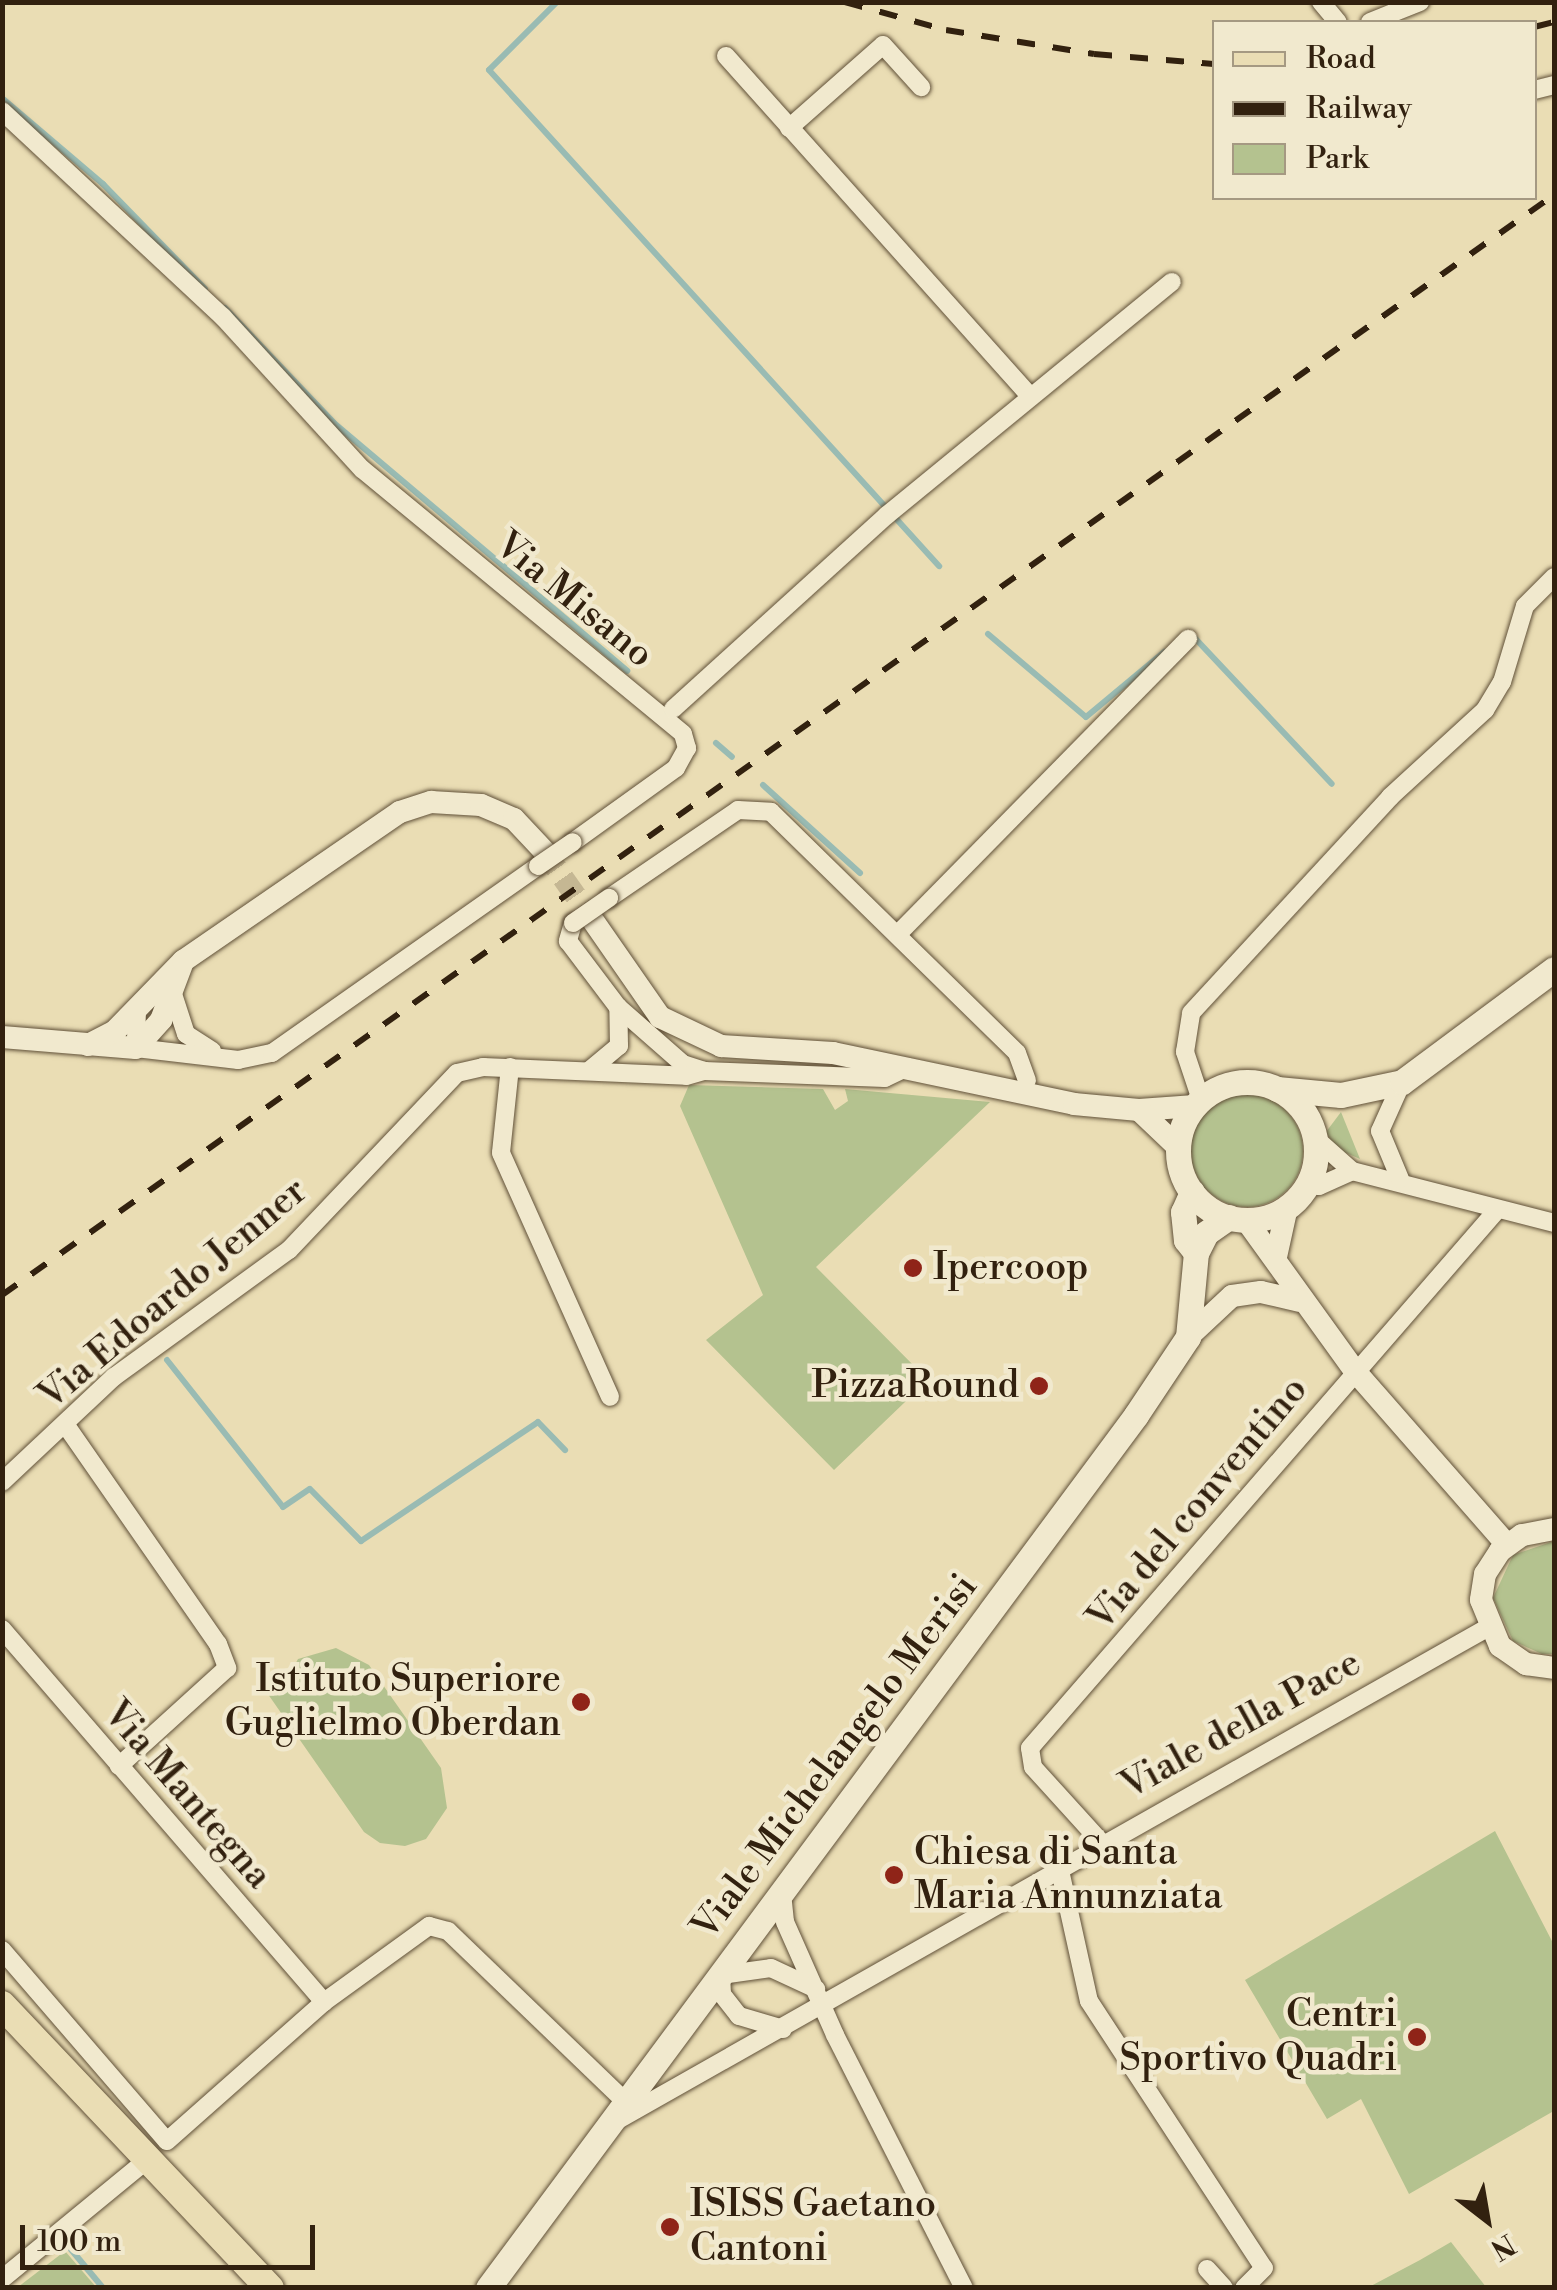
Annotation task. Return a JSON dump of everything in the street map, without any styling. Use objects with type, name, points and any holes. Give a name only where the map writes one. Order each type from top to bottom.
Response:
[{"type":"main road","points":[[1196,1253],[1186,1240],[1183,1212],[1192,1192],[1178,1147],[1198,1103],[1245,1082],[1341,1095],[1402,1082],[1554,969]]},
{"type":"main road","points":[[1277,1089],[1313,1131]]},
{"type":"main road","points":[[1188,1337],[1196,1253],[1206,1233],[1237,1219],[1287,1207],[1308,1184],[1313,1131],[1341,1095]]},
{"type":"main road","points":[[1192,1192],[1237,1219]]},
{"type":"main road","name":"Viale Michelangelo Merisi","points":[[488,2288],[1188,1337]]},
{"type":"main road","points":[[2,2005],[270,2288]]},
{"type":"street","points":[[1375,20],[1420,2]]},
{"type":"street","points":[[789,128],[883,45],[921,87]]},
{"type":"street","points":[[726,56],[1030,396]]},
{"type":"street","name":"Via Misano","points":[[2,111],[223,317],[362,468],[683,734],[685,756],[676,768],[572,842],[541,859],[272,1054],[221,1056],[136,1048]]},
{"type":"street","points":[[673,709],[892,512],[1172,282]]},
{"type":"street","points":[[583,922],[676,1030],[721,1046],[833,1053],[983,1080],[1051,1100],[1092,1100],[1139,1110],[1198,1103],[1185,1052],[1191,1013],[1390,797],[1485,710],[1502,682],[1525,606],[1554,576]]},
{"type":"street","points":[[898,934],[1188,639]]},
{"type":"street","points":[[88,1044],[138,1009],[184,961],[415,806],[481,805],[514,819],[541,859]]},
{"type":"street","points":[[704,1071],[664,1052],[618,1007],[568,940],[609,898],[738,810],[760,808],[781,819],[1017,1053],[1027,1080]]},
{"type":"street","points":[[136,1048],[160,1020],[184,961]]},
{"type":"street","points":[[173,991],[186,1034],[221,1056]]},
{"type":"street","points":[[589,1070],[619,1046],[618,1007]]},
{"type":"street","points":[[136,1048],[138,1009]]},
{"type":"street","points":[[2,1037],[136,1048]]},
{"type":"street","name":"Via Edoardo Jenner","points":[[2,1482],[114,1377],[289,1250],[457,1074],[510,1067],[686,1076],[704,1071],[885,1078],[908,1066]]},
{"type":"street","points":[[510,1067],[500,1153],[610,1397]]},
{"type":"street","points":[[983,1080],[994,1075],[1027,1080],[1081,1090],[1092,1100]]},
{"type":"street","points":[[1400,1180],[1380,1131],[1402,1082]]},
{"type":"street","points":[[1139,1110],[1178,1147]]},
{"type":"street","points":[[1313,1131],[1352,1171]]},
{"type":"street","points":[[1308,1184],[1319,1186],[1352,1171],[1400,1180],[1554,1223]]},
{"type":"street","points":[[1276,1257],[1287,1207]]},
{"type":"street","name":"Via del conventino","points":[[1101,1842],[1027,1753],[1354,1370],[1497,1210]]},
{"type":"street","points":[[1237,1219],[1276,1257],[1298,1301],[1354,1370],[1507,1545]]},
{"type":"street","points":[[1188,1337],[1232,1296],[1261,1292],[1298,1301]]},
{"type":"street","points":[[64,1424],[224,1654],[227,1668],[119,1766]]},
{"type":"street","points":[[1554,1529],[1507,1545],[1483,1584],[1487,1628],[1517,1659],[1554,1668]]},
{"type":"street","name":"Viale della Pace","points":[[611,2124],[783,2029],[819,1996],[1487,1628]]},
{"type":"street","name":"Via Mantegna","points":[[2,1629],[324,2002]]},
{"type":"street","points":[[1058,1866],[1089,2002],[1264,2268],[1244,2288]]},
{"type":"street","points":[[782,1892],[785,1922],[819,1996],[964,2288]]},
{"type":"street","points":[[2,1950],[167,2141],[324,2002],[417,1930],[440,1926],[626,2102]]},
{"type":"street","points":[[783,2029],[739,2016],[722,1994],[721,1974],[771,1968],[819,1996]]},
{"type":"street","points":[[2,2279],[148,2159]]},
{"type":"street","points":[[1207,2268],[1224,2288]]},
{"type":"green space","points":[[689,1085],[823,1089],[835,1110],[848,1101],[845,1089],[990,1102],[816,1267],[928,1380],[834,1470],[706,1340],[763,1295],[680,1106]]},
{"type":"green space","points":[[1247,1095],[1268,1099],[1286,1112],[1299,1130],[1303,1151],[1299,1172],[1286,1190],[1268,1203],[1247,1207],[1226,1203],[1208,1190],[1195,1172],[1191,1151],[1195,1130],[1208,1112],[1226,1099]]},
{"type":"green space","points":[[1341,1112],[1360,1159],[1335,1148],[1326,1132]]},
{"type":"green space","points":[[1554,1541],[1554,1654],[1542,1654],[1513,1641],[1493,1598],[1513,1555]]},
{"type":"green space","points":[[336,1648],[369,1665],[441,1768],[447,1808],[426,1839],[405,1846],[380,1843],[364,1832],[263,1687],[275,1679],[282,1688],[298,1659]]},
{"type":"green space","name":"Centri Sportivo Quadri","points":[[1495,1831],[1554,1945],[1552,2112],[1409,2194],[1361,2099],[1327,2119],[1245,1980]]},
{"type":"green space","points":[[1451,2242],[1486,2287],[1369,2287],[1420,2260]]},
{"type":"green space","points":[[65,2251],[96,2287],[18,2287]]},
{"type":"waterway","points":[[557,2],[489,70],[939,566]]},
{"type":"waterway","points":[[2,98],[103,184],[205,289]]},
{"type":"waterway","points":[[225,308],[334,423],[627,671]]},
{"type":"waterway","points":[[988,634],[1086,717],[1164,652]]},
{"type":"waterway","points":[[1192,635],[1332,784]]},
{"type":"waterway","points":[[716,743],[732,757]]},
{"type":"waterway","points":[[763,785],[860,873]]},
{"type":"waterway","points":[[167,1360],[283,1507],[310,1489],[361,1541],[538,1422],[565,1450]]},
{"type":"waterway","points":[[69,2247],[103,2288]]},
{"type":"tunnel","points":[[544,851],[594,922]]},
{"type":"railway","points":[[845,2],[946,30],[1094,54],[1212,64]]},
{"type":"railway","points":[[1537,26],[1554,22]]},
{"type":"railway","points":[[2,1295],[1554,195]]},
{"type":"place","name":"Ipercoop","points":[[913,1268]]},
{"type":"place","name":"PizzaRound","points":[[1039,1386]]},
{"type":"place","name":"Istituto Superiore Guglielmo Oberdan","points":[[581,1702]]},
{"type":"place","name":"Chiesa di Santa Maria Annunziata","points":[[894,1875]]},
{"type":"place","name":"Centri Sportivo Quadri","points":[[1417,2037]]},
{"type":"place","name":"ISISS Gaetano Cantoni","points":[[670,2227]]}]
